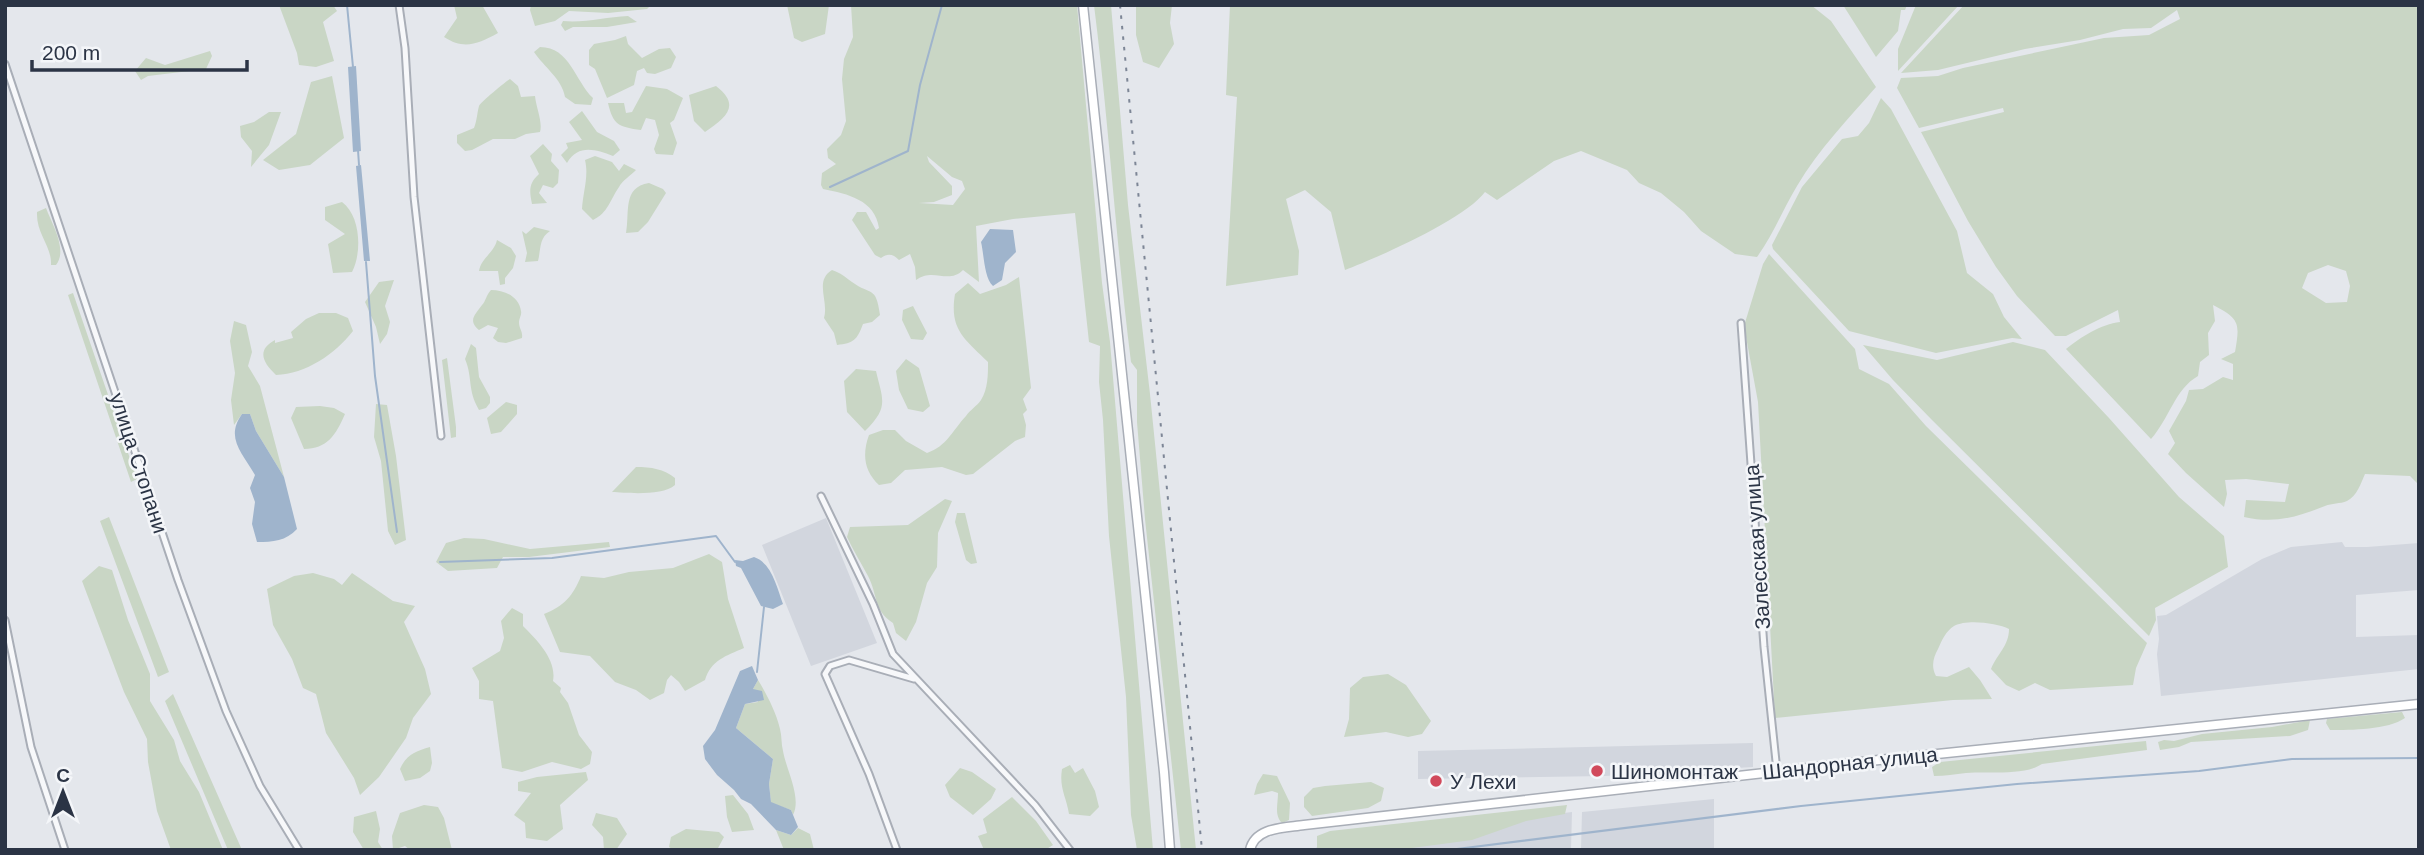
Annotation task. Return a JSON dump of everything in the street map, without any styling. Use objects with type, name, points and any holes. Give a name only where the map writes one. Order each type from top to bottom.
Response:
[{"type":"street","points":[[399,5],[405,48],[414,197],[441,436]]},
{"type":"street","points":[[1083,5],[1170,850]]},
{"type":"street","name":"улица Стопани","points":[[5,64],[177,580],[226,711],[260,786],[299,850]]},
{"type":"street","name":"Залесская улица","points":[[1741,323],[1764,648],[1777,771]]},
{"type":"street","points":[[821,496],[873,604],[893,654],[1035,805],[1070,850]]},
{"type":"street","points":[[5,620],[32,747],[65,850]]},
{"type":"street","points":[[897,850],[869,774],[825,674],[830,666],[849,660],[917,680]]},
{"type":"street","name":"Шандорная улица","points":[[1250,850],[1256,837],[1270,831],[1293,827],[1777,771],[2419,704]]},
{"type":"shaded area","points":[[826,518],[877,643],[811,666],[762,545]]},
{"type":"shaded area","points":[[2342,542],[2345,547],[2419,543],[2419,590],[2356,595],[2356,637],[2419,635],[2419,669],[2161,696],[2157,616],[2166,615],[2262,559],[2291,547]]},
{"type":"shaded area","points":[[1753,743],[1753,767],[1605,776],[1418,779],[1418,751]]},
{"type":"shaded area","points":[[1714,799],[1714,850],[1581,850],[1582,812]]},
{"type":"shaded area","points":[[1572,812],[1571,850],[1313,850],[1323,843]]},
{"type":"green space","points":[[279,5],[333,5],[337,11],[323,22],[334,61],[316,67],[299,65]]},
{"type":"green space","points":[[454,5],[482,5],[498,33],[471,44],[458,43],[444,37],[457,18]]},
{"type":"green space","points":[[531,5],[650,6],[647,9],[608,13],[569,11],[555,21],[535,26]]},
{"type":"green space","points":[[787,5],[829,5],[825,34],[802,42],[794,38]]},
{"type":"green space","points":[[851,5],[1077,5],[1102,283],[1110,342],[1153,850],[1137,850],[1131,815],[1126,697],[1109,536],[1099,382],[1100,346],[1089,342],[1075,213],[1013,219],[976,226],[979,282],[963,270],[952,276],[929,275],[916,280],[910,254],[899,260],[895,256],[886,255],[881,258],[875,255],[852,220],[857,212],[866,212],[876,230],[879,228],[872,211],[859,200],[823,189],[821,185],[822,173],[836,164],[828,158],[827,149],[841,135],[846,121],[842,79],[844,59],[853,37]],"holes":[[[927,156],[952,177],[962,181],[965,189],[953,205],[919,203],[934,202],[952,195],[952,186],[929,162]]]},
{"type":"green space","points":[[1094,5],[1111,5],[1128,205],[1196,850],[1181,850],[1145,519],[1137,422],[1137,370],[1131,362]]},
{"type":"green space","points":[[1136,5],[1172,5],[1170,23],[1174,44],[1159,68],[1143,62],[1136,35]]},
{"type":"green space","points":[[1230,5],[1811,5],[1831,21],[1876,87],[1814,160],[1757,257],[1735,254],[1701,231],[1661,193],[1639,183],[1627,170],[1581,151],[1554,161],[1497,200],[1485,192],[1475,203],[1441,225],[1345,270],[1331,212],[1305,190],[1286,199],[1299,251],[1298,275],[1226,286],[1237,97],[1226,95]]},
{"type":"green space","points":[[1843,5],[1907,5],[1905,10],[1901,10],[1898,31],[1876,57]]},
{"type":"green space","points":[[1916,5],[1959,5],[1898,71],[1898,49]]},
{"type":"green space","points":[[1964,5],[2419,5],[2419,485],[2410,476],[2365,474],[2356,493],[2347,501],[2295,516],[2266,520],[2244,517],[2246,500],[2285,502],[2289,484],[2246,479],[2225,480],[2227,494],[2224,507],[2168,454],[2175,443],[2169,431],[2186,401],[2189,390],[2203,389],[2223,377],[2233,380],[2233,364],[2221,359],[2235,352],[2237,328],[2233,318],[2213,305],[2215,321],[2208,333],[2209,355],[2200,362],[2198,376],[2183,389],[2151,439],[2066,349],[2106,325],[2120,322],[2118,310],[2066,336],[2055,336],[2017,296],[1996,267],[1968,221],[1921,132],[2004,112],[2003,108],[1919,128],[1897,88],[1901,78],[1938,76],[1963,68],[2104,38],[2149,35],[2180,19],[2177,10],[2151,28],[2123,29],[1938,70],[1901,73]],"holes":[[[2328,265],[2346,271],[2350,286],[2347,302],[2326,303],[2302,288],[2308,273]]]},
{"type":"green space","points":[[628,16],[637,22],[607,27],[573,27],[565,31],[561,25],[563,21]]},
{"type":"green space","points":[[626,36],[628,44],[642,58],[659,49],[670,48],[676,57],[671,68],[655,74],[647,73],[644,68],[637,71],[634,85],[607,98],[595,69],[589,65],[589,50],[594,44]]},
{"type":"green space","points":[[540,47],[550,48],[565,59],[593,98],[591,105],[575,104],[565,97],[557,79],[534,52]]},
{"type":"green space","points":[[210,51],[212,56],[206,69],[148,76],[141,80],[135,71],[146,58],[165,65]]},
{"type":"green space","points":[[332,76],[344,138],[310,165],[279,170],[263,160],[296,134],[311,82]]},
{"type":"green space","points":[[510,79],[518,86],[521,97],[535,96],[540,132],[515,139],[493,139],[465,151],[457,143],[457,135],[474,128],[479,106]]},
{"type":"green space","points":[[646,86],[667,89],[683,98],[674,120],[670,123],[677,143],[673,155],[656,154],[654,149],[659,135],[655,120],[646,118],[641,130],[622,126],[612,116],[608,103],[624,103],[626,113],[632,112]]},
{"type":"green space","points":[[716,86],[728,100],[728,111],[705,132],[694,121],[689,95]]},
{"type":"green space","points":[[1881,98],[1891,109],[1957,231],[1967,273],[1993,294],[2004,317],[2022,339],[2012,338],[1936,353],[1849,331],[1773,249],[1772,245],[1802,187],[1842,139],[1858,136],[1869,123]]},
{"type":"green space","points":[[582,111],[597,132],[614,141],[620,150],[613,156],[587,150],[576,153],[567,163],[561,155],[568,148],[566,143],[582,140],[569,122]]},
{"type":"green space","points":[[269,112],[281,112],[269,145],[251,167],[252,151],[241,137],[240,126],[254,122]]},
{"type":"green space","points":[[543,144],[552,154],[551,161],[559,170],[558,183],[553,188],[543,185],[539,193],[547,203],[532,204],[531,187],[539,174],[530,156]]},
{"type":"green space","points":[[595,156],[612,162],[619,171],[624,164],[636,170],[620,185],[605,210],[593,220],[582,209],[585,160]]},
{"type":"green space","points":[[649,183],[666,193],[648,222],[638,232],[626,233],[631,195],[640,185]]},
{"type":"green space","points":[[342,202],[353,216],[356,225],[357,255],[352,272],[333,273],[328,244],[345,234],[325,220],[325,207]]},
{"type":"green space","points":[[46,208],[60,245],[56,265],[51,265],[37,220],[37,212]]},
{"type":"green space","points":[[534,227],[550,231],[542,240],[538,261],[525,262],[527,253],[522,231],[526,234]]},
{"type":"green space","points":[[497,240],[511,248],[516,256],[513,268],[505,278],[505,284],[500,285],[498,271],[479,271]]},
{"type":"green space","points":[[1769,254],[1855,349],[1859,369],[1889,384],[1926,426],[2147,643],[2136,668],[2133,685],[2050,690],[2035,683],[2019,691],[2006,685],[1991,669],[2005,645],[2009,629],[1974,622],[1954,626],[1944,636],[1934,659],[1934,673],[1936,676],[1947,677],[1969,667],[1992,699],[1953,700],[1775,718],[1758,402],[1744,326],[1763,264]]},
{"type":"green space","points":[[832,270],[872,292],[877,299],[880,315],[872,322],[863,324],[854,340],[837,345],[834,333],[824,318],[824,280]]},
{"type":"green space","points":[[1019,277],[1031,388],[1023,399],[1027,410],[1023,414],[1025,437],[1015,441],[973,474],[966,475],[942,467],[905,470],[891,483],[879,485],[867,468],[866,449],[869,435],[883,430],[895,430],[906,441],[927,453],[944,442],[983,396],[988,362],[966,340],[957,325],[954,317],[955,294],[968,283],[980,294],[1006,285]]},
{"type":"green space","points":[[394,280],[385,306],[390,322],[387,334],[380,344],[365,302],[379,282]]},
{"type":"green space","points":[[491,290],[506,293],[517,301],[521,312],[519,322],[522,338],[506,343],[498,342],[493,338],[498,328],[488,325],[479,330],[475,326],[474,317]]},
{"type":"green space","points":[[73,293],[137,479],[131,482],[68,295]]},
{"type":"green space","points":[[913,306],[927,333],[923,340],[911,339],[902,320],[903,310]]},
{"type":"green space","points":[[319,313],[336,313],[348,318],[353,331],[329,355],[309,367],[276,375],[265,361],[265,348],[275,340],[275,343],[293,338],[291,332],[306,319]]},
{"type":"green space","points":[[234,321],[246,325],[252,352],[248,366],[260,386],[284,477],[256,431],[250,414],[242,414],[234,425],[231,400],[235,373],[230,341]]},
{"type":"green space","points":[[2013,342],[2045,350],[2179,497],[2224,536],[2228,567],[2155,608],[2156,620],[2149,636],[1932,420],[1863,345],[1937,360]]},
{"type":"green space","points":[[471,344],[476,348],[479,377],[490,397],[486,408],[479,410],[465,359]]},
{"type":"green space","points":[[447,358],[456,427],[456,437],[451,438],[442,360]]},
{"type":"green space","points":[[906,359],[919,368],[930,406],[923,412],[908,409],[899,390],[896,371]]},
{"type":"green space","points":[[856,369],[876,371],[882,397],[878,416],[865,431],[847,412],[844,381]]},
{"type":"green space","points":[[506,402],[517,405],[517,414],[501,432],[491,434],[487,418]]},
{"type":"green space","points":[[376,404],[387,405],[396,456],[406,540],[395,545],[388,531],[381,461],[374,437]]},
{"type":"green space","points":[[296,407],[334,408],[345,414],[330,439],[319,446],[304,449],[291,418]]},
{"type":"green space","points":[[636,467],[666,472],[675,478],[675,485],[670,489],[654,492],[612,492]]},
{"type":"green space","points":[[945,499],[952,501],[938,533],[937,567],[927,583],[916,622],[906,641],[896,633],[893,623],[882,613],[868,576],[847,537],[850,527],[908,525]]},
{"type":"green space","points":[[957,513],[965,513],[977,563],[971,564],[966,560],[955,522]]},
{"type":"green space","points":[[109,517],[169,672],[158,677],[100,521]]},
{"type":"green space","points":[[464,538],[484,539],[530,549],[609,542],[610,547],[529,557],[503,557],[497,568],[448,571],[436,562],[446,543]]},
{"type":"green space","points":[[709,554],[722,562],[728,599],[744,648],[715,663],[705,680],[685,691],[671,675],[664,693],[650,700],[636,690],[615,682],[590,656],[560,652],[544,614],[567,600],[581,576],[604,578],[629,572],[673,568]]},
{"type":"green space","points":[[99,566],[112,570],[128,620],[150,674],[150,701],[174,740],[180,761],[199,792],[223,850],[171,850],[157,811],[148,762],[147,739],[124,692],[82,581]]},
{"type":"green space","points":[[313,573],[334,579],[342,585],[352,573],[393,601],[415,606],[404,622],[425,669],[431,694],[413,718],[406,738],[379,777],[360,795],[354,778],[326,733],[316,694],[303,688],[292,659],[273,625],[267,589],[294,576]]},
{"type":"green space","points":[[512,608],[523,614],[523,626],[549,658],[553,681],[561,688],[560,692],[568,703],[579,735],[592,752],[590,764],[581,769],[552,762],[522,772],[502,768],[493,701],[479,699],[479,681],[472,668],[500,651],[504,638],[501,621]]},
{"type":"green space","points":[[1388,674],[1406,685],[1431,721],[1422,734],[1408,737],[1386,732],[1344,737],[1349,719],[1350,688],[1363,677]]},
{"type":"green space","points":[[758,680],[780,729],[782,748],[795,792],[793,815],[791,810],[771,803],[769,784],[773,759],[736,728],[745,704],[758,702],[753,689]]},
{"type":"green space","points":[[173,694],[242,850],[228,850],[165,701]]},
{"type":"green space","points":[[2402,712],[2405,718],[2379,727],[2330,730],[2326,723],[2327,719]]},
{"type":"green space","points":[[2310,720],[2308,730],[2290,736],[2191,742],[2160,750],[2158,742],[2202,734]]},
{"type":"green space","points":[[2146,741],[2147,750],[2042,764],[2016,772],[1934,776],[1932,767],[1940,762]]},
{"type":"green space","points":[[430,747],[430,771],[420,778],[405,781],[400,769],[405,760]]},
{"type":"green space","points":[[1070,765],[1075,773],[1083,768],[1095,791],[1099,807],[1090,816],[1069,814],[1061,776],[1062,769]]},
{"type":"green space","points":[[960,768],[972,772],[996,789],[991,799],[973,815],[950,797],[945,785]]},
{"type":"green space","points":[[586,772],[588,780],[560,805],[563,829],[547,841],[526,838],[525,823],[514,815],[531,793],[518,791],[518,782],[537,777]]},
{"type":"green space","points":[[1263,774],[1277,776],[1290,803],[1289,820],[1282,823],[1278,816],[1278,793],[1272,791],[1254,795]]},
{"type":"green space","points":[[1371,782],[1384,788],[1381,801],[1368,808],[1312,816],[1304,807],[1304,797],[1313,788]]},
{"type":"green space","points":[[733,795],[748,814],[754,830],[732,832],[725,796]]},
{"type":"green space","points":[[1012,797],[1036,821],[1053,845],[1045,850],[984,850],[978,836],[987,833],[983,819]]},
{"type":"green space","points":[[424,805],[438,807],[444,818],[452,850],[410,850],[405,846],[393,850],[392,836],[400,813]]},
{"type":"green space","points":[[1567,805],[1565,814],[1526,821],[1472,840],[1397,850],[1317,850],[1317,836],[1330,831]]},
{"type":"green space","points":[[376,811],[380,829],[378,842],[383,850],[364,850],[353,832],[354,817]]},
{"type":"green space","points":[[596,813],[617,818],[627,834],[616,850],[604,850],[603,837],[592,825]]},
{"type":"green space","points":[[798,828],[810,834],[814,850],[784,850],[776,830],[791,835]]},
{"type":"green space","points":[[686,829],[719,832],[724,837],[717,850],[674,850],[669,847],[671,837]]},
{"type":"water","points":[[356,66],[361,151],[353,152],[348,67]]},
{"type":"water","points":[[361,165],[370,261],[364,261],[356,166]]},
{"type":"water","points":[[990,229],[1013,230],[1016,252],[1005,263],[1002,280],[993,286],[986,272],[981,242]]},
{"type":"water","points":[[242,414],[250,414],[256,431],[284,477],[297,529],[279,540],[257,542],[252,524],[255,502],[250,488],[255,475],[235,438],[237,423]]},
{"type":"water","points":[[754,557],[770,570],[776,584],[783,604],[773,609],[761,606],[741,568],[736,566],[735,560],[743,561]]},
{"type":"water","points":[[752,666],[758,680],[753,689],[762,691],[764,700],[745,704],[736,728],[773,759],[769,784],[771,802],[791,810],[798,827],[791,835],[776,830],[717,775],[705,759],[703,746],[715,730],[740,671]]},
{"type":"waterway","points":[[347,5],[353,67]]},
{"type":"waterway","points":[[830,187],[908,151],[920,85],[942,5]]},
{"type":"waterway","points":[[358,150],[359,165]]},
{"type":"waterway","points":[[366,262],[375,376],[397,532]]},
{"type":"waterway","points":[[440,562],[552,558],[716,536],[735,562]]},
{"type":"waterway","points":[[757,672],[764,607]]},
{"type":"waterway","points":[[1449,850],[1801,806],[2017,784],[2199,771],[2292,759],[2419,758]]},
{"type":"railway","points":[[1120,5],[1202,850]]},
{"type":"place","name":"Шиномонтаж","points":[[1597,771]]},
{"type":"place","name":"У Лехи","points":[[1436,781]]}]
